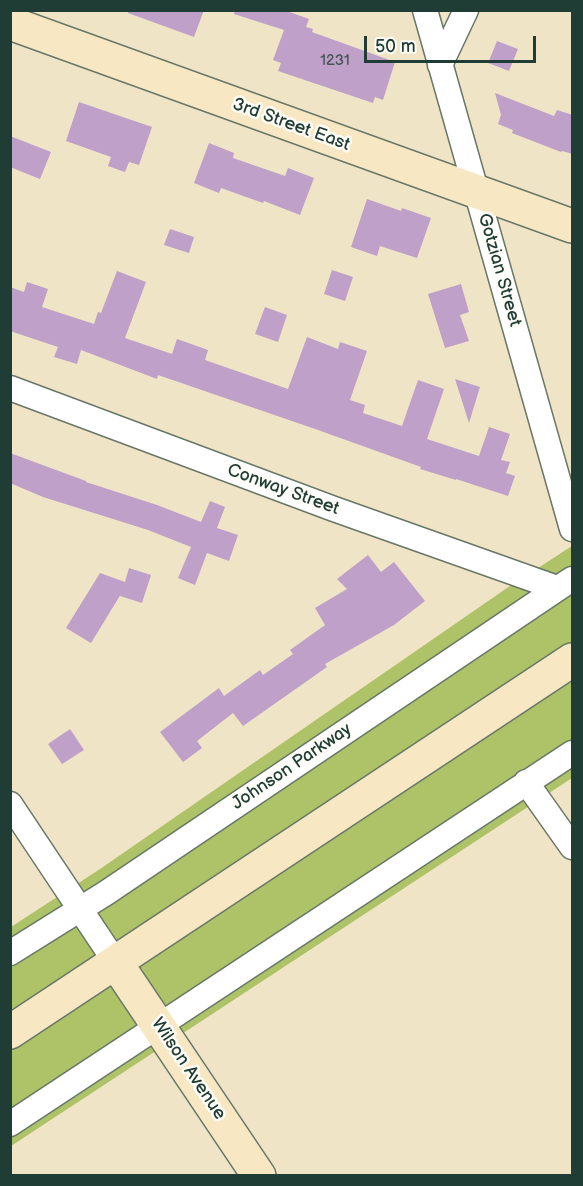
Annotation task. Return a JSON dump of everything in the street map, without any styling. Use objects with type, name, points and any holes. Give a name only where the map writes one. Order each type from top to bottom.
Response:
[{"type":"street","name":"Gotzian Street","points":[[425,10],[573,529]]},
{"type":"street","points":[[440,65],[466,10]]},
{"type":"street","name":"3rd Street East","points":[[10,23],[573,226]]},
{"type":"street","name":"Conway Street","points":[[10,388],[334,509],[565,584]]},
{"type":"street","name":"Johnson Parkway","points":[[10,953],[116,886],[565,584]]},
{"type":"street","points":[[10,1032],[573,660]]},
{"type":"street","points":[[10,1124],[573,753]]},
{"type":"street","points":[[526,782],[573,847]]},
{"type":"street","points":[[10,804],[116,963]]},
{"type":"street","name":"Wilson Avenue","points":[[116,963],[259,1176]]},
{"type":"green space","points":[[572,546],[572,778],[11,1146],[11,927],[100,869],[507,588]]},
{"type":"building","points":[[128,10],[204,10],[194,37],[128,13]]},
{"type":"building","points":[[235,10],[284,10],[309,19],[306,27],[313,29],[312,32],[395,62],[383,100],[375,97],[373,103],[278,71],[281,63],[273,60],[284,30],[234,14]]},
{"type":"building","points":[[497,41],[518,49],[509,71],[488,63]]},
{"type":"building","points":[[495,93],[554,116],[557,110],[573,115],[573,154],[561,152],[512,133],[513,130],[498,124],[501,115]]},
{"type":"building","points":[[79,102],[152,127],[139,165],[129,162],[125,172],[108,166],[111,157],[66,141]]},
{"type":"building","points":[[10,136],[51,152],[40,179],[10,167]]},
{"type":"building","points":[[209,143],[234,153],[233,158],[285,176],[288,168],[314,178],[300,215],[221,188],[219,193],[194,183]]},
{"type":"building","points":[[367,199],[401,211],[402,208],[431,218],[417,258],[380,246],[377,256],[351,247]]},
{"type":"building","points":[[170,229],[194,237],[189,253],[164,245]]},
{"type":"building","points":[[332,270],[353,277],[345,301],[324,294]]},
{"type":"building","points":[[117,271],[146,282],[125,338],[172,354],[177,339],[208,350],[205,360],[288,389],[307,337],[338,349],[340,342],[367,351],[350,400],[365,405],[363,413],[402,426],[418,380],[444,389],[427,439],[479,456],[489,427],[510,434],[501,460],[510,462],[506,473],[515,476],[508,496],[420,469],[421,467],[318,430],[158,375],[157,379],[81,350],[77,364],[54,357],[58,347],[10,331],[10,287],[24,292],[27,282],[48,289],[42,307],[94,324],[98,312],[101,313]]},
{"type":"building","points":[[461,284],[469,312],[460,315],[469,341],[445,348],[428,294]]},
{"type":"building","points":[[265,307],[287,315],[278,342],[255,334]]},
{"type":"building","points":[[455,379],[480,387],[469,423]]},
{"type":"building","points":[[10,453],[201,522],[210,501],[225,507],[217,528],[238,535],[229,561],[207,553],[195,585],[178,578],[191,547],[148,530],[43,497],[10,483]]},
{"type":"building","points":[[368,555],[381,572],[394,562],[425,601],[394,625],[325,664],[327,667],[243,726],[233,713],[197,741],[202,748],[183,762],[160,732],[219,688],[224,696],[260,670],[263,675],[293,654],[290,650],[325,625],[315,608],[347,589],[337,579]]},
{"type":"building","points":[[129,568],[151,575],[142,603],[120,596],[121,594],[91,643],[66,628],[100,573],[125,582]]},
{"type":"building","points":[[70,729],[84,750],[62,764],[48,744]]}]
